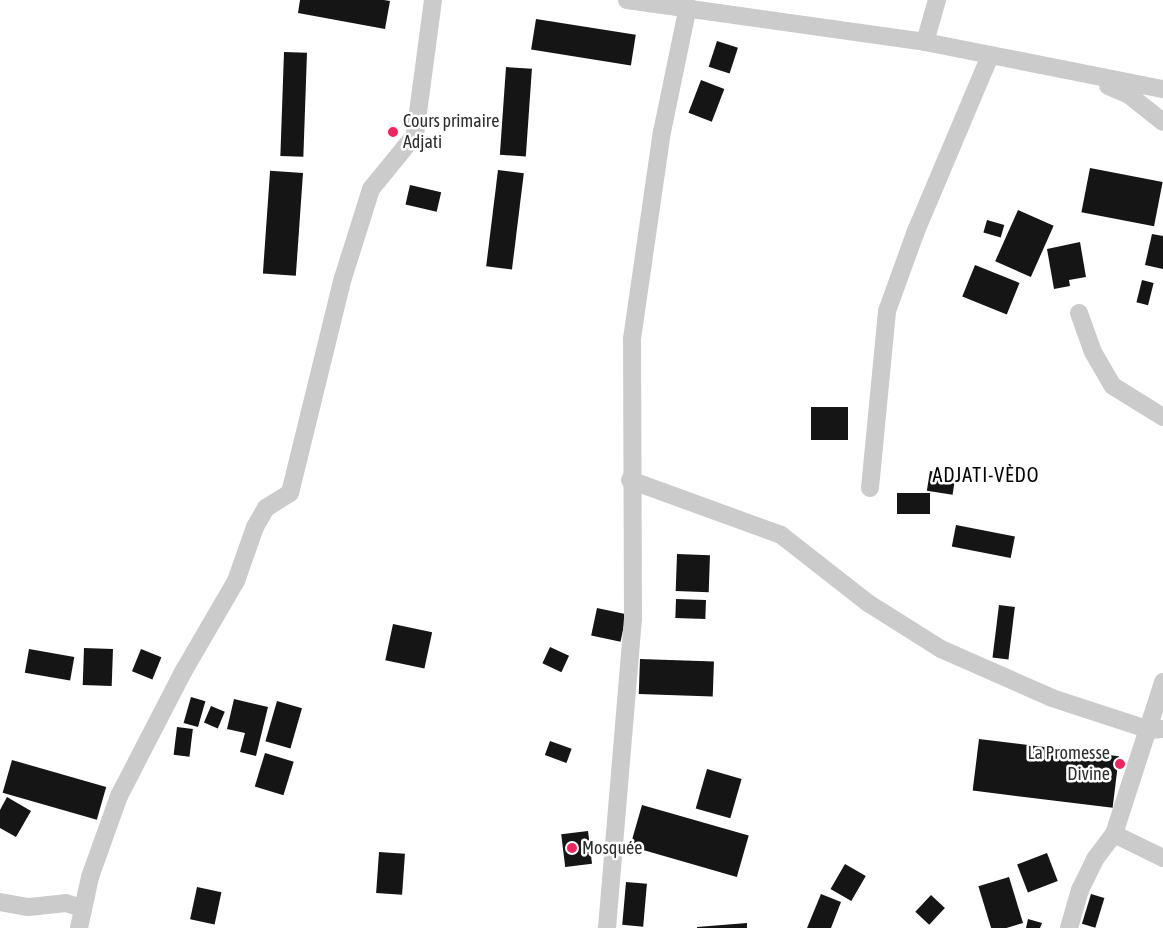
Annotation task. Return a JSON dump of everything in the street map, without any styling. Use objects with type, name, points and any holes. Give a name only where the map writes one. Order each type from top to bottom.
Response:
[{"type":"street","points":[[80,928],[81,908],[119,796],[183,672],[236,581],[255,527],[266,508],[290,493],[343,278],[371,189],[415,136],[434,0]]},
{"type":"street","points":[[628,0],[925,42],[1163,89]]},
{"type":"street","points":[[925,42],[937,0]]},
{"type":"street","points":[[607,928],[633,619],[630,480],[632,339],[662,132],[688,7]]},
{"type":"street","points":[[870,488],[887,312],[916,231],[990,56]]},
{"type":"street","points":[[1079,73],[1129,95],[1163,122]]},
{"type":"street","points":[[1079,312],[1093,352],[1113,386],[1156,415],[1163,416]]},
{"type":"street","points":[[630,480],[781,535],[868,603],[941,650],[1052,698],[1156,729]]},
{"type":"street","points":[[1069,928],[1080,890],[1095,859],[1114,834],[1156,729],[1163,682]]},
{"type":"street","points":[[1114,834],[1163,858]]},
{"type":"street","points":[[0,902],[29,907],[66,903],[81,908]]},
{"type":"building","points":[[300,0],[390,1],[385,29],[298,13]]},
{"type":"building","points":[[536,19],[636,35],[631,65],[531,50]]},
{"type":"building","points":[[717,41],[738,48],[730,73],[709,67]]},
{"type":"building","points":[[284,52],[307,53],[303,157],[280,156]]},
{"type":"building","points":[[506,67],[532,69],[526,157],[500,155]]},
{"type":"building","points":[[701,80],[724,89],[712,122],[688,113]]},
{"type":"building","points":[[1090,168],[1163,182],[1154,226],[1081,212]]},
{"type":"building","points":[[498,170],[524,173],[512,269],[486,266]]},
{"type":"building","points":[[270,171],[303,173],[296,276],[263,273]]},
{"type":"building","points":[[410,185],[441,192],[437,212],[406,204]]},
{"type":"building","points":[[1018,210],[1054,226],[1031,277],[995,261]]},
{"type":"building","points":[[987,220],[1004,225],[1001,237],[983,232]]},
{"type":"building","points":[[1152,234],[1163,236],[1163,269],[1145,265]]},
{"type":"building","points":[[1080,242],[1086,277],[1069,280],[1070,286],[1054,289],[1047,249]]},
{"type":"building","points":[[975,265],[1020,283],[1007,315],[962,297]]},
{"type":"building","points":[[1142,280],[1154,283],[1148,305],[1136,302]]},
{"type":"building","points":[[811,407],[848,407],[848,440],[811,440]]},
{"type":"building","points":[[930,471],[956,475],[953,495],[927,491]]},
{"type":"building","points":[[897,493],[930,493],[930,514],[897,514]]},
{"type":"building","points":[[956,525],[1015,536],[1011,558],[952,547]]},
{"type":"building","points":[[677,554],[710,555],[709,592],[676,591]]},
{"type":"building","points":[[676,599],[706,600],[705,619],[675,618]]},
{"type":"building","points":[[999,605],[1015,607],[1008,660],[993,658]]},
{"type":"building","points":[[597,608],[626,614],[621,642],[591,635]]},
{"type":"building","points":[[393,624],[432,632],[424,669],[385,660]]},
{"type":"building","points":[[550,647],[569,656],[561,672],[542,663]]},
{"type":"building","points":[[84,648],[113,649],[112,686],[83,685]]},
{"type":"building","points":[[29,649],[74,657],[70,681],[25,673]]},
{"type":"building","points":[[141,649],[161,657],[152,679],[132,671]]},
{"type":"building","points":[[640,659],[714,662],[713,697],[639,694]]},
{"type":"building","points":[[191,697],[205,701],[198,727],[184,723]]},
{"type":"building","points":[[234,699],[268,707],[256,756],[240,752],[245,733],[227,729]]},
{"type":"building","points":[[277,701],[302,708],[290,749],[265,741]]},
{"type":"building","points":[[211,706],[225,712],[218,728],[204,723]]},
{"type":"building","points":[[177,727],[193,729],[189,757],[174,755]]},
{"type":"building","points":[[979,739],[1119,756],[1113,808],[973,791]]},
{"type":"building","points":[[550,741],[572,749],[566,763],[545,755]]},
{"type":"building","points":[[265,753],[294,762],[283,795],[255,786]]},
{"type":"building","points":[[12,760],[106,787],[97,820],[3,793]]},
{"type":"building","points":[[707,769],[742,779],[730,818],[696,808]]},
{"type":"building","points":[[7,797],[31,811],[16,837],[0,828],[0,810]]},
{"type":"building","points":[[642,805],[749,836],[737,877],[630,846]]},
{"type":"building","points":[[588,831],[592,864],[565,867],[561,834]]},
{"type":"building","points":[[379,852],[405,854],[402,895],[376,893]]},
{"type":"building","points":[[1047,853],[1058,881],[1028,892],[1017,864]]},
{"type":"building","points":[[845,864],[866,876],[851,901],[830,889]]},
{"type":"building","points":[[1009,877],[1023,923],[1006,928],[991,928],[978,886]]},
{"type":"building","points":[[626,882],[647,884],[643,927],[622,925]]},
{"type":"building","points":[[197,887],[221,892],[215,924],[190,919]]},
{"type":"building","points":[[821,894],[841,902],[831,928],[807,928]]},
{"type":"building","points":[[1091,894],[1104,898],[1095,928],[1082,924]]},
{"type":"building","points":[[931,895],[945,908],[929,925],[915,912]]},
{"type":"building","points":[[1028,919],[1042,923],[1040,928],[1026,928]]},
{"type":"building","points":[[747,923],[747,928],[697,928],[697,927]]},
{"type":"place","name":"Cours primaire Adjati","points":[[393,132]]},
{"type":"place","name":"La Promesse Divine","points":[[1120,764]]},
{"type":"place","name":"Mosquée","points":[[572,848]]},
{"type":"district","name":"ADJATI-VÈDO","points":[[986,474]]}]
